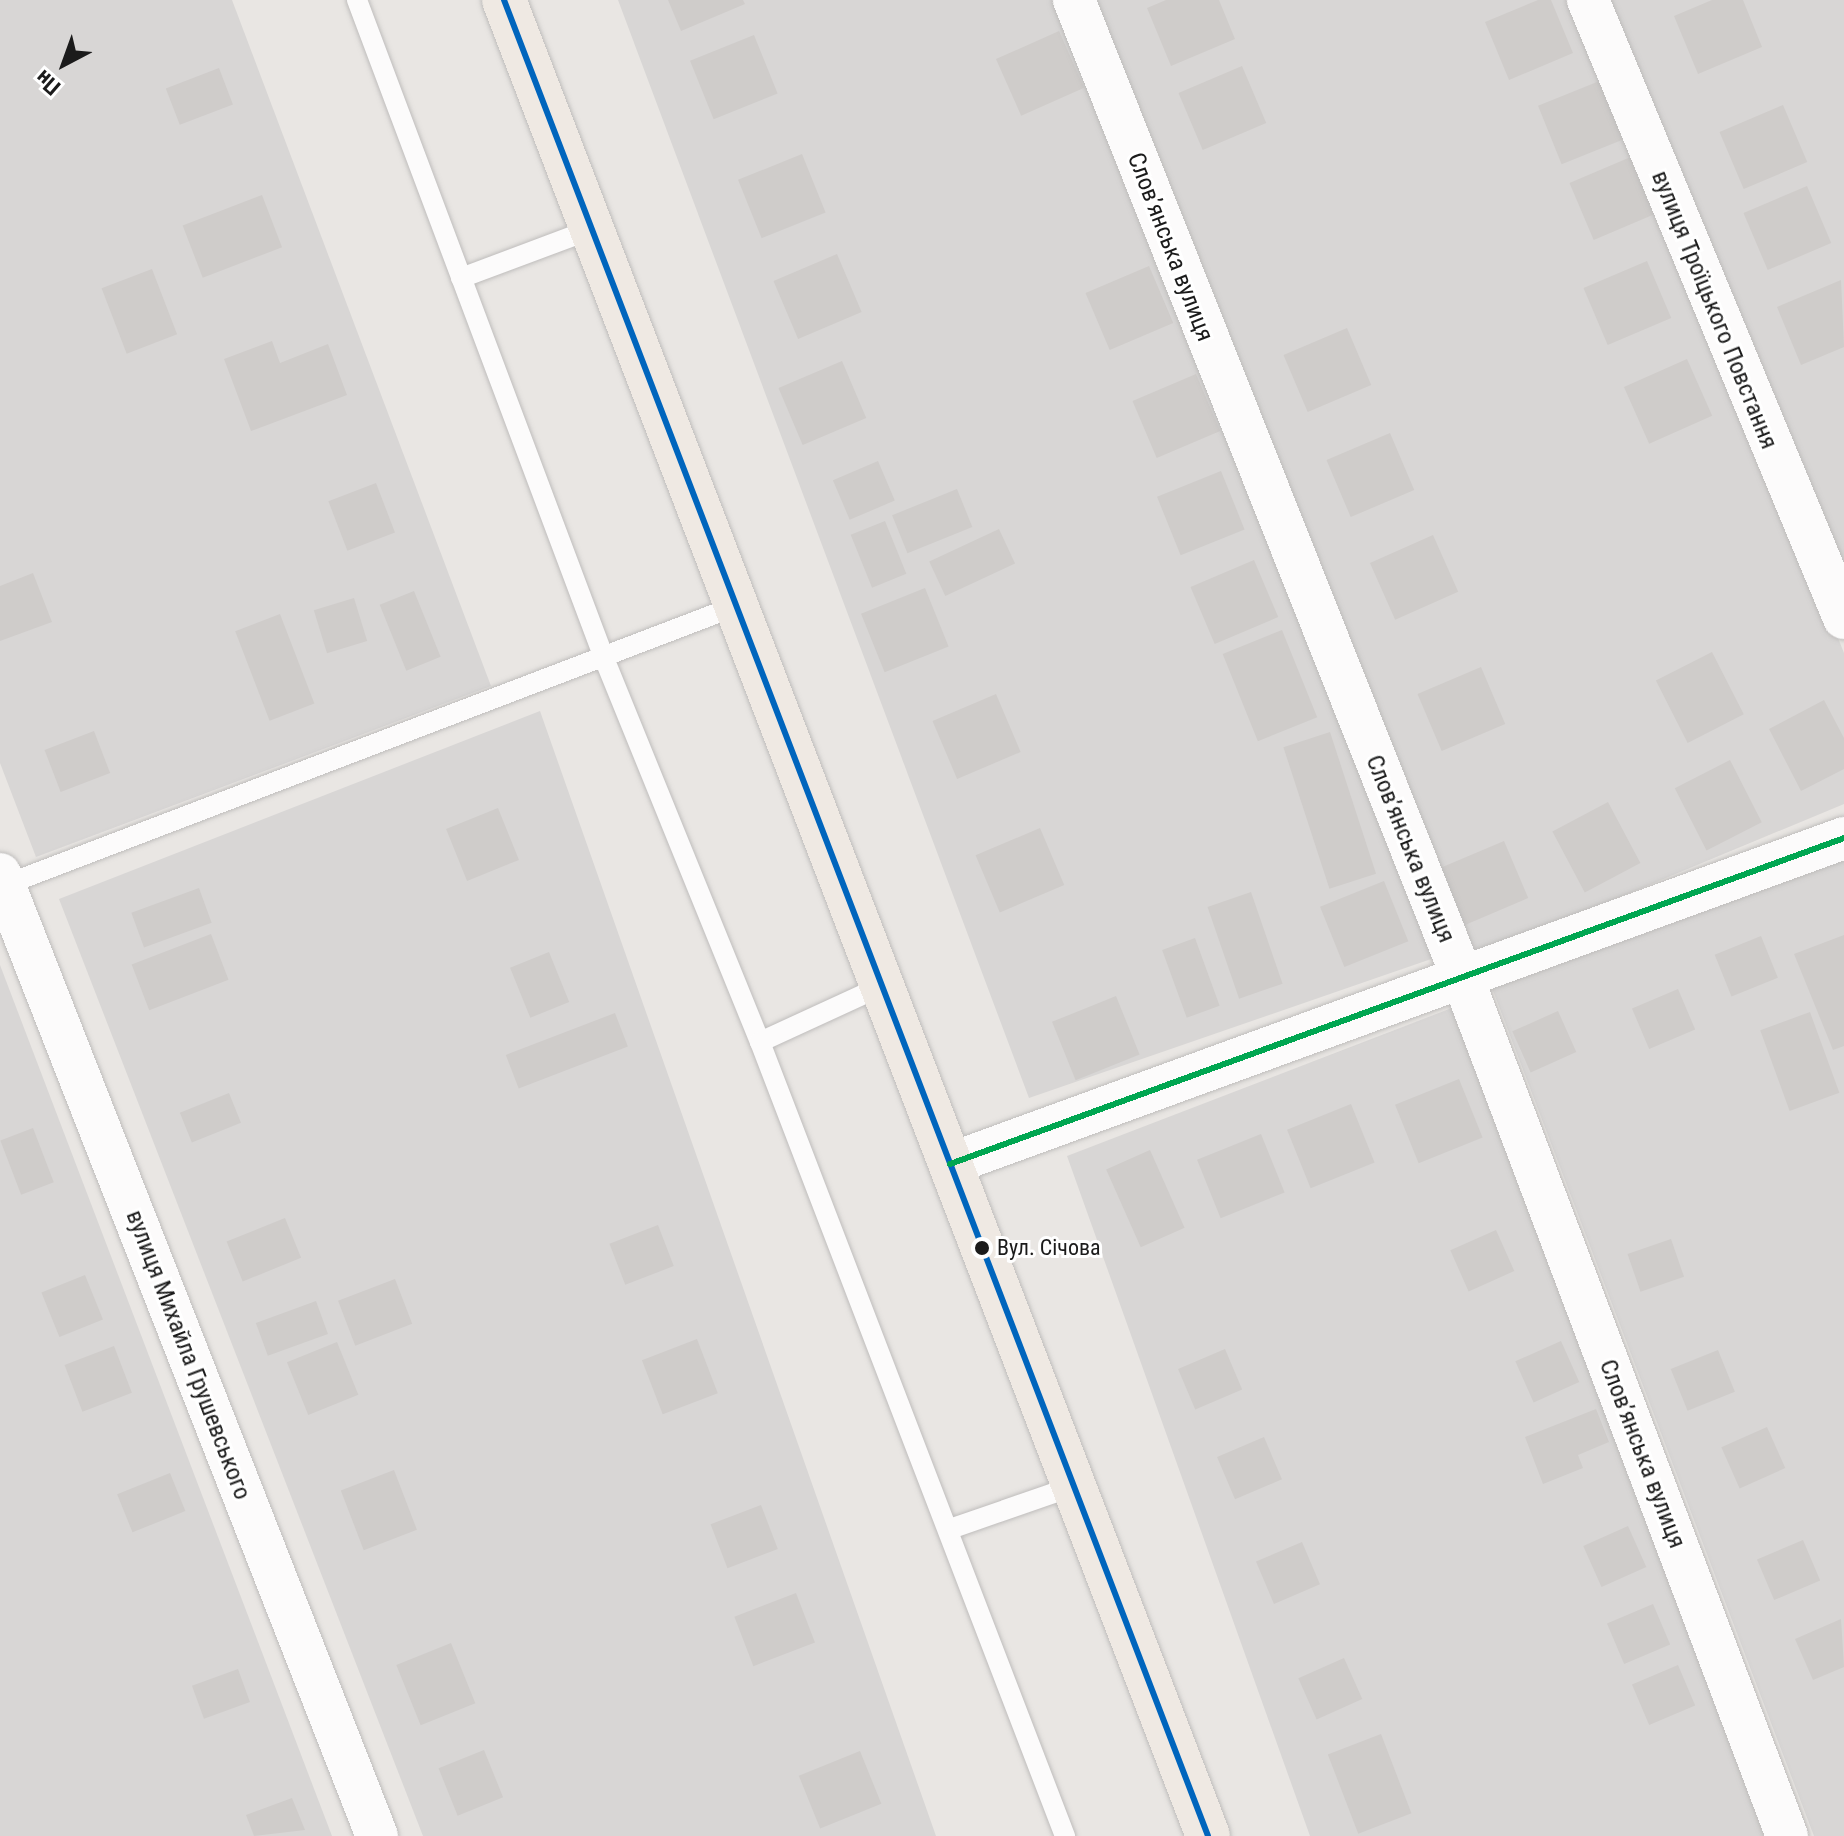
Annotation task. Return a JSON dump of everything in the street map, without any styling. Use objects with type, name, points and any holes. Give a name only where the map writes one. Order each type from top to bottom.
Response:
[{"type":"main road","points":[[504,0],[1208,1836]]},
{"type":"street","name":"Словʼянська вулиця","points":[[1074,0],[1463,979],[1787,1836]]},
{"type":"street","name":"вулиця Троїцького Повстання","points":[[1588,0],[1844,618]]},
{"type":"street","points":[[950,1164],[1844,838]]},
{"type":"street","name":"вулиця Михайла Грушевського","points":[[1,882],[377,1836]]},
{"type":"lane","points":[[357,0],[604,658],[760,1042],[950,1529],[1065,1836]]},
{"type":"lane","points":[[461,278],[592,229]]},
{"type":"lane","points":[[1,882],[736,606]]},
{"type":"lane","points":[[760,1042],[882,986]]},
{"type":"lane","points":[[950,1529],[1074,1486]]},
{"type":"shaded area","points":[[0,0],[232,0],[491,686],[36,857],[0,763]]},
{"type":"shaded area","points":[[618,0],[1057,0],[1437,957],[1029,1098]]},
{"type":"shaded area","points":[[1089,0],[1582,0],[1844,653],[1844,804],[1466,961]]},
{"type":"shaded area","points":[[1604,0],[1844,0],[1844,583]]},
{"type":"shaded area","points":[[540,711],[936,1836],[423,1836],[59,899]]},
{"type":"shaded area","points":[[1844,853],[1844,1836],[1814,1836],[1492,988]]},
{"type":"shaded area","points":[[0,965],[332,1836],[0,1836]]},
{"type":"shaded area","points":[[1457,1006],[1778,1836],[1310,1836],[1067,1156]]},
{"type":"building","points":[[668,0],[743,0],[745,4],[681,31]]},
{"type":"building","points":[[1166,0],[1219,0],[1235,39],[1171,66],[1147,8]]},
{"type":"building","points":[[1538,0],[1551,0],[1573,53],[1509,80],[1485,22]]},
{"type":"building","points":[[1712,0],[1743,0],[1762,47],[1698,74],[1674,16]]},
{"type":"building","points":[[1059,31],[1084,88],[1021,116],[996,59]]},
{"type":"building","points":[[754,35],[778,93],[714,119],[690,61]]},
{"type":"building","points":[[1242,66],[1266,123],[1203,150],[1178,93]]},
{"type":"building","points":[[219,68],[233,104],[180,125],[166,88]]},
{"type":"building","points":[[1602,80],[1626,138],[1562,164],[1538,106]]},
{"type":"building","points":[[1783,105],[1807,162],[1744,189],[1719,132]]},
{"type":"building","points":[[802,154],[826,212],[762,238],[738,180]]},
{"type":"building","points":[[1633,156],[1657,213],[1594,240],[1569,183]]},
{"type":"building","points":[[1807,186],[1831,243],[1768,270],[1743,213]]},
{"type":"building","points":[[262,195],[282,247],[203,278],[183,225]]},
{"type":"building","points":[[837,254],[862,312],[798,339],[773,281]]},
{"type":"building","points":[[1647,261],[1671,318],[1608,345],[1583,288]]},
{"type":"building","points":[[1149,266],[1173,323],[1110,350],[1085,293]]},
{"type":"building","points":[[152,269],[177,334],[127,354],[102,288]]},
{"type":"building","points":[[1841,280],[1844,347],[1801,365],[1777,307]]},
{"type":"building","points":[[1347,328],[1371,385],[1308,412],[1283,355]]},
{"type":"building","points":[[272,341],[280,363],[328,344],[347,395],[251,431],[224,359]]},
{"type":"building","points":[[1687,359],[1712,416],[1649,444],[1624,387]]},
{"type":"building","points":[[842,361],[866,418],[803,445],[778,388]]},
{"type":"building","points":[[1196,374],[1220,431],[1157,458],[1132,401]]},
{"type":"building","points":[[1390,433],[1414,490],[1351,517],[1326,460]]},
{"type":"building","points":[[878,461],[895,501],[850,520],[833,480]]},
{"type":"building","points":[[1221,471],[1245,529],[1181,555],[1157,497]]},
{"type":"building","points":[[376,483],[395,532],[347,551],[328,501]]},
{"type":"building","points":[[957,489],[972,527],[907,553],[892,515]]},
{"type":"building","points":[[885,521],[906,574],[872,588],[851,535]]},
{"type":"building","points":[[999,529],[1015,563],[945,596],[929,562]]},
{"type":"building","points":[[1433,535],[1458,592],[1395,620],[1370,563]]},
{"type":"building","points":[[1254,560],[1278,617],[1215,644],[1190,587]]},
{"type":"building","points":[[33,573],[52,622],[0,641],[0,586]]},
{"type":"building","points":[[925,588],[949,646],[885,672],[861,614]]},
{"type":"building","points":[[414,591],[441,657],[406,671],[380,605]]},
{"type":"building","points":[[354,598],[367,641],[327,653],[314,610]]},
{"type":"building","points":[[280,614],[314,704],[270,721],[235,631]]},
{"type":"building","points":[[1282,630],[1317,717],[1258,741],[1223,654]]},
{"type":"building","points":[[1712,652],[1744,714],[1688,743],[1656,681]]},
{"type":"building","points":[[1481,667],[1505,724],[1442,751],[1417,694]]},
{"type":"building","points":[[996,694],[1021,752],[957,779],[932,721]]},
{"type":"building","points":[[1824,700],[1844,738],[1844,769],[1801,791],[1769,729]]},
{"type":"building","points":[[94,731],[110,773],[61,792],[45,750]]},
{"type":"building","points":[[1330,732],[1376,874],[1329,889],[1283,747]]},
{"type":"building","points":[[1730,760],[1762,822],[1707,851],[1675,788]]},
{"type":"building","points":[[1608,802],[1640,863],[1585,893],[1552,832]]},
{"type":"building","points":[[498,808],[519,860],[467,881],[446,829]]},
{"type":"building","points":[[1040,828],[1064,885],[1000,912],[976,855]]},
{"type":"building","points":[[1504,841],[1528,898],[1464,925],[1440,868]]},
{"type":"building","points":[[1384,881],[1408,941],[1344,967],[1320,907]]},
{"type":"building","points":[[199,888],[212,923],[144,947],[131,913]]},
{"type":"building","points":[[1251,892],[1283,984],[1239,999],[1208,907]]},
{"type":"building","points":[[211,934],[229,980],[149,1010],[132,964]]},
{"type":"building","points":[[1844,935],[1844,1046],[1833,1050],[1794,954]]},
{"type":"building","points":[[1761,936],[1778,978],[1731,996],[1715,955]]},
{"type":"building","points":[[1195,938],[1220,1006],[1187,1018],[1162,950]]},
{"type":"building","points":[[549,952],[569,1002],[530,1018],[510,968]]},
{"type":"building","points":[[1678,989],[1695,1030],[1649,1049],[1632,1009]]},
{"type":"building","points":[[1116,996],[1140,1054],[1076,1080],[1052,1022]]},
{"type":"building","points":[[1558,1011],[1576,1052],[1531,1072],[1512,1031]]},
{"type":"building","points":[[1810,1012],[1839,1093],[1790,1111],[1760,1030]]},
{"type":"building","points":[[615,1013],[628,1047],[519,1089],[506,1055]]},
{"type":"building","points":[[1459,1079],[1483,1137],[1419,1163],[1395,1105]]},
{"type":"building","points":[[229,1093],[241,1123],[192,1143],[180,1113]]},
{"type":"building","points":[[1351,1104],[1375,1162],[1311,1188],[1287,1130]]},
{"type":"building","points":[[33,1128],[54,1182],[21,1195],[0,1141]]},
{"type":"building","points":[[1261,1134],[1285,1192],[1221,1218],[1197,1160]]},
{"type":"building","points":[[1150,1150],[1185,1228],[1141,1247],[1106,1170]]},
{"type":"building","points":[[285,1218],[301,1258],[243,1281],[227,1242]]},
{"type":"building","points":[[658,1225],[674,1266],[625,1285],[609,1244]]},
{"type":"building","points":[[1496,1230],[1514,1271],[1469,1291],[1450,1250]]},
{"type":"building","points":[[1671,1239],[1684,1277],[1641,1292],[1628,1254]]},
{"type":"building","points":[[85,1275],[103,1320],[59,1337],[41,1293]]},
{"type":"building","points":[[395,1279],[412,1324],[355,1346],[338,1301]]},
{"type":"building","points":[[316,1301],[328,1334],[268,1356],[256,1323]]},
{"type":"building","points":[[697,1339],[718,1393],[663,1414],[642,1360]]},
{"type":"building","points":[[1561,1341],[1579,1382],[1534,1402],[1515,1361]]},
{"type":"building","points":[[337,1342],[358,1395],[308,1415],[287,1362]]},
{"type":"building","points":[[114,1346],[132,1393],[82,1412],[65,1365]]},
{"type":"building","points":[[1225,1349],[1242,1390],[1195,1409],[1178,1369]]},
{"type":"building","points":[[1718,1350],[1735,1392],[1688,1411],[1671,1369]]},
{"type":"building","points":[[1596,1409],[1609,1442],[1578,1455],[1583,1468],[1543,1484],[1525,1437]]},
{"type":"building","points":[[1767,1427],[1785,1468],[1740,1488],[1721,1447]]},
{"type":"building","points":[[1264,1437],[1282,1479],[1235,1499],[1217,1457]]},
{"type":"building","points":[[394,1470],[417,1530],[364,1550],[341,1490]]},
{"type":"building","points":[[170,1473],[185,1511],[133,1532],[117,1494]]},
{"type":"building","points":[[761,1505],[778,1549],[727,1568],[711,1524]]},
{"type":"building","points":[[1628,1526],[1646,1567],[1602,1587],[1583,1546]]},
{"type":"building","points":[[1803,1540],[1820,1581],[1774,1600],[1757,1560]]},
{"type":"building","points":[[1302,1542],[1320,1584],[1274,1604],[1256,1562]]},
{"type":"building","points":[[796,1593],[815,1642],[753,1666],[734,1617]]},
{"type":"building","points":[[1653,1604],[1670,1645],[1624,1664],[1607,1624]]},
{"type":"building","points":[[1841,1619],[1844,1667],[1813,1680],[1795,1639]]},
{"type":"building","points":[[451,1643],[475,1703],[421,1725],[396,1665]]},
{"type":"building","points":[[1344,1658],[1362,1699],[1317,1719],[1298,1678]]},
{"type":"building","points":[[1678,1665],[1695,1706],[1649,1725],[1632,1685]]},
{"type":"building","points":[[238,1669],[250,1702],[204,1719],[192,1686]]},
{"type":"building","points":[[1381,1734],[1411,1813],[1358,1834],[1328,1754]]},
{"type":"building","points":[[484,1750],[503,1797],[458,1816],[439,1768]]},
{"type":"building","points":[[860,1751],[881,1804],[820,1829],[799,1776]]},
{"type":"building","points":[[292,1798],[305,1830],[254,1836],[246,1815]]},
{"type":"transit line","points":[[504,0],[1208,1836]]},
{"type":"transit line","points":[[950,1164],[1844,838]]},
{"type":"place","name":"Вул. Січова","points":[[982,1248]]}]
